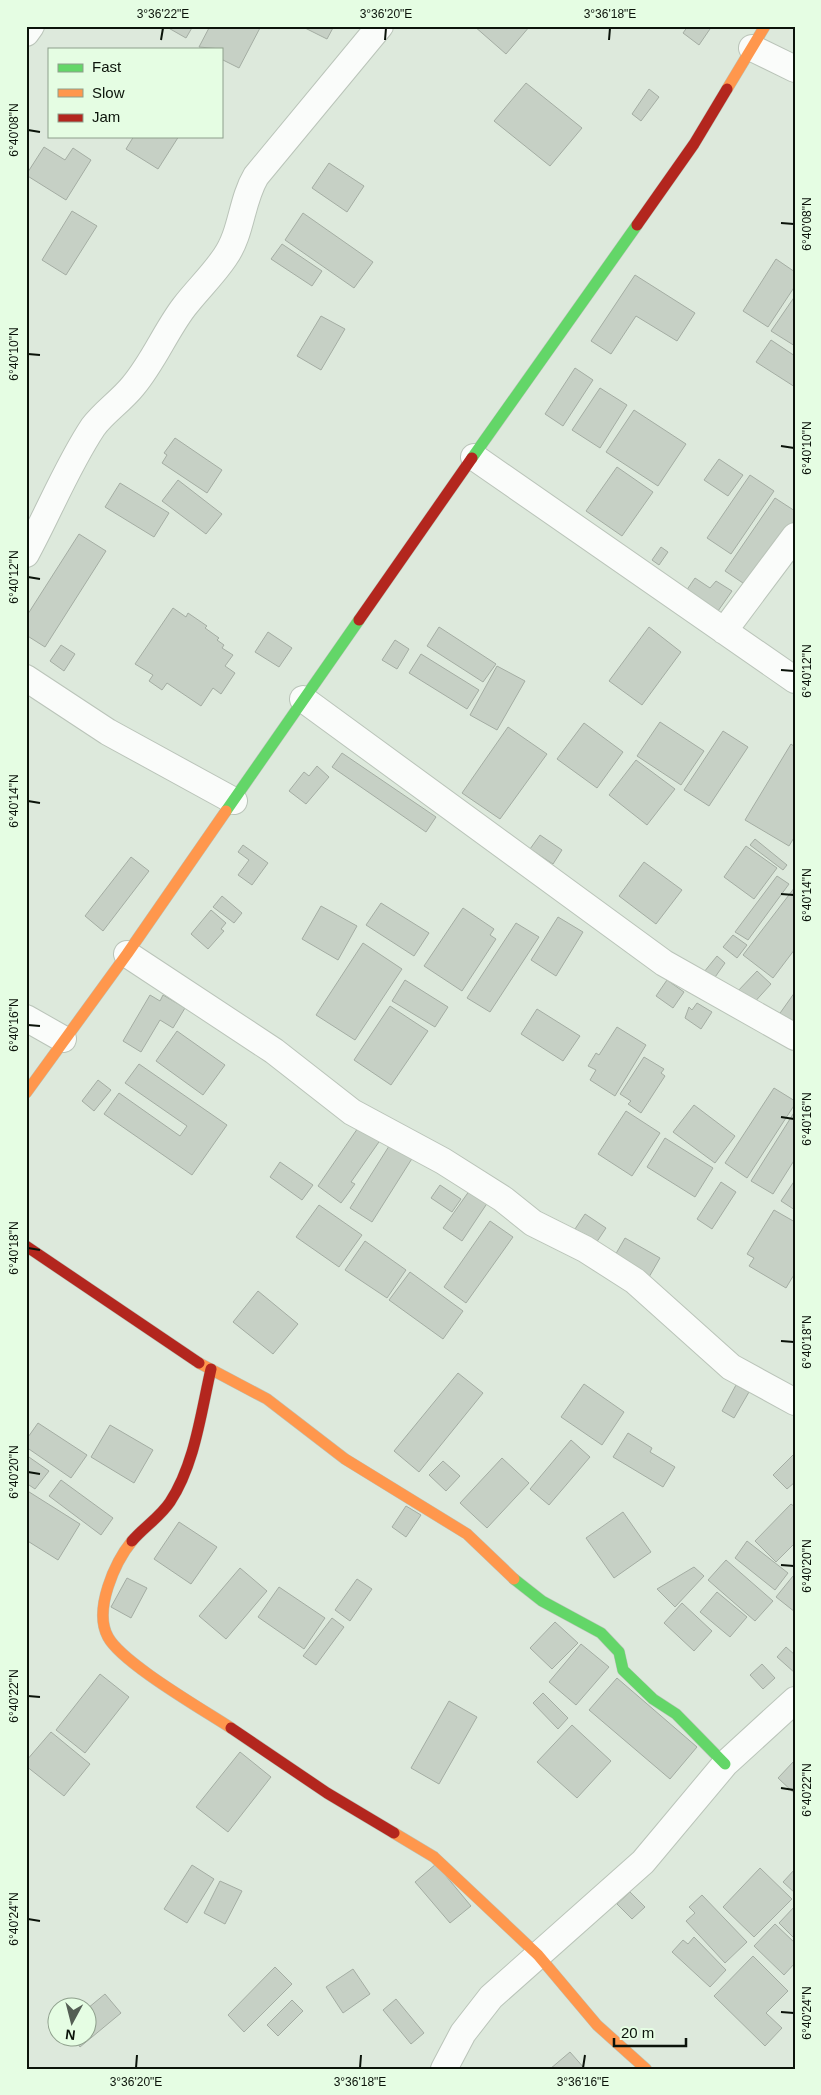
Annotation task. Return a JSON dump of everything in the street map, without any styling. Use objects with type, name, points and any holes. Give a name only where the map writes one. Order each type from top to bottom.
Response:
[{"type":"street","points":[[26,33],[31,26]]},
{"type":"street","points":[[26,554],[79,448],[90,432],[132,388],[153,360],[183,308],[226,256],[237,234],[248,189],[256,176],[380,26]]},
{"type":"street","points":[[26,1093],[46,1068],[63,1039],[127,954],[303,699],[694,144],[765,26]]},
{"type":"street","points":[[752,48],[795,69]]},
{"type":"street","points":[[474,457],[795,680]]},
{"type":"street","points":[[724,631],[795,536]]},
{"type":"street","points":[[26,678],[108,732],[234,801]]},
{"type":"street","points":[[303,699],[664,963],[795,1037]]},
{"type":"street","points":[[127,954],[274,1050],[352,1112],[443,1161],[503,1199],[533,1223],[585,1249],[635,1281],[731,1367],[795,1402]]},
{"type":"street","points":[[26,1018],[63,1039]]},
{"type":"street","points":[[26,1246],[189,1358],[229,1377],[266,1400],[345,1459],[466,1534],[507,1573],[542,1601],[600,1633],[619,1652],[623,1670],[653,1699],[676,1714],[725,1764]]},
{"type":"street","points":[[212,1369],[191,1450],[173,1496],[165,1511],[133,1539],[120,1557],[112,1575],[105,1603],[104,1628],[109,1640],[126,1658],[327,1793],[434,1857],[529,1963],[555,1977],[597,2025],[646,2069]]},
{"type":"street","points":[[444,2069],[463,2033],[490,1998],[643,1862],[725,1764],[795,1700]]},
{"type":"building","points":[[165,26],[193,26],[186,38]]},
{"type":"building","points":[[210,26],[261,26],[239,68],[222,60],[222,48],[199,47]]},
{"type":"building","points":[[301,26],[334,26],[327,39]]},
{"type":"building","points":[[474,26],[530,26],[506,54]]},
{"type":"building","points":[[688,26],[712,26],[699,45],[683,33]]},
{"type":"building","points":[[526,83],[582,128],[550,166],[494,121]]},
{"type":"building","points":[[649,89],[659,97],[641,121],[632,114]]},
{"type":"building","points":[[133,138],[178,138],[158,169],[126,149]]},
{"type":"building","points":[[44,147],[65,160],[73,148],[91,160],[66,200],[26,175]]},
{"type":"building","points":[[329,163],[364,186],[347,212],[312,188]]},
{"type":"building","points":[[72,211],[97,226],[66,275],[42,260]]},
{"type":"building","points":[[303,213],[373,262],[354,288],[285,240]]},
{"type":"building","points":[[282,244],[322,271],[312,286],[271,259]]},
{"type":"building","points":[[776,259],[795,272],[795,286],[768,327],[743,311]]},
{"type":"building","points":[[635,275],[695,313],[677,341],[636,316],[611,354],[591,341]]},
{"type":"building","points":[[795,296],[795,346],[771,331]]},
{"type":"building","points":[[321,316],[345,329],[321,370],[297,356]]},
{"type":"building","points":[[771,340],[795,356],[795,387],[756,362]]},
{"type":"building","points":[[575,368],[593,380],[563,426],[545,414]]},
{"type":"building","points":[[600,388],[627,405],[600,448],[572,430]]},
{"type":"building","points":[[634,410],[686,444],[658,486],[606,452]]},
{"type":"building","points":[[175,438],[222,470],[207,493],[162,463],[167,455],[164,453]]},
{"type":"building","points":[[719,459],[743,475],[728,496],[704,480]]},
{"type":"building","points":[[617,467],[653,492],[622,536],[586,511]]},
{"type":"building","points":[[750,475],[774,491],[731,554],[707,538]]},
{"type":"building","points":[[178,480],[222,514],[206,534],[162,501]]},
{"type":"building","points":[[120,483],[169,513],[154,537],[105,507]]},
{"type":"building","points":[[775,498],[795,511],[795,520],[749,587],[725,571]]},
{"type":"building","points":[[79,534],[106,551],[45,647],[26,635],[26,617]]},
{"type":"building","points":[[661,547],[668,552],[659,565],[652,560]]},
{"type":"building","points":[[695,578],[710,588],[716,581],[732,591],[718,611],[686,591]]},
{"type":"building","points":[[173,608],[186,617],[188,613],[207,626],[205,628],[219,638],[217,640],[224,645],[222,648],[233,655],[225,666],[235,673],[221,694],[213,688],[201,706],[167,683],[162,690],[149,681],[153,675],[135,664]]},
{"type":"building","points":[[439,627],[496,664],[483,682],[427,646]]},
{"type":"building","points":[[649,627],[681,652],[642,705],[609,681]]},
{"type":"building","points":[[268,632],[292,648],[279,667],[255,652]]},
{"type":"building","points":[[395,640],[409,649],[397,669],[382,660]]},
{"type":"building","points":[[61,645],[75,654],[64,671],[50,661]]},
{"type":"building","points":[[421,654],[479,690],[467,709],[409,673]]},
{"type":"building","points":[[497,666],[525,681],[497,730],[470,715]]},
{"type":"building","points":[[660,722],[704,751],[681,785],[637,756]]},
{"type":"building","points":[[584,723],[623,752],[597,788],[557,759]]},
{"type":"building","points":[[508,727],[547,754],[500,819],[462,793]]},
{"type":"building","points":[[723,731],[748,747],[709,806],[684,790]]},
{"type":"building","points":[[791,744],[795,747],[795,836],[789,846],[745,820]]},
{"type":"building","points":[[342,753],[436,817],[426,832],[332,767]]},
{"type":"building","points":[[636,760],[675,789],[647,825],[609,795]]},
{"type":"building","points":[[317,766],[329,777],[306,804],[289,791],[304,772],[309,776]]},
{"type":"building","points":[[540,835],[562,850],[553,864],[530,849]]},
{"type":"building","points":[[755,839],[787,865],[783,870],[750,845]]},
{"type":"building","points":[[243,845],[268,863],[252,885],[238,875],[249,860],[238,852]]},
{"type":"building","points":[[746,846],[777,868],[754,899],[724,877]]},
{"type":"building","points":[[131,857],[149,871],[103,931],[85,916]]},
{"type":"building","points":[[644,862],[682,890],[656,924],[619,896]]},
{"type":"building","points":[[777,876],[789,884],[748,940],[735,932]]},
{"type":"building","points":[[795,887],[795,949],[773,978],[743,955]]},
{"type":"building","points":[[222,896],[242,913],[234,923],[213,907]]},
{"type":"building","points":[[381,903],[429,933],[414,956],[366,925]]},
{"type":"building","points":[[321,906],[357,926],[338,960],[302,939]]},
{"type":"building","points":[[463,908],[494,929],[490,935],[496,939],[462,991],[424,966]]},
{"type":"building","points":[[211,910],[226,923],[221,929],[224,931],[208,949],[191,934]]},
{"type":"building","points":[[558,917],[583,932],[556,976],[531,960]]},
{"type":"building","points":[[516,923],[539,937],[490,1012],[467,998]]},
{"type":"building","points":[[733,935],[747,945],[737,958],[723,947]]},
{"type":"building","points":[[363,943],[402,969],[355,1040],[316,1015]]},
{"type":"building","points":[[717,956],[725,963],[713,980],[704,972]]},
{"type":"building","points":[[757,971],[771,984],[751,1006],[736,993]]},
{"type":"building","points":[[405,980],[448,1007],[435,1027],[392,1001]]},
{"type":"building","points":[[667,980],[684,992],[673,1008],[656,996]]},
{"type":"building","points":[[795,992],[795,1027],[778,1016]]},
{"type":"building","points":[[150,995],[160,1001],[163,995],[185,1008],[173,1028],[160,1020],[141,1052],[123,1041]]},
{"type":"building","points":[[697,1003],[712,1012],[701,1029],[685,1018],[689,1007],[692,1010]]},
{"type":"building","points":[[390,1006],[428,1031],[391,1085],[354,1060]]},
{"type":"building","points":[[537,1009],[580,1036],[563,1061],[521,1034]]},
{"type":"building","points":[[617,1027],[646,1045],[615,1096],[590,1080],[596,1070],[588,1066],[596,1053],[599,1055]]},
{"type":"building","points":[[177,1031],[225,1065],[203,1095],[156,1061]]},
{"type":"building","points":[[644,1057],[664,1069],[661,1073],[665,1076],[641,1113],[628,1104],[631,1101],[620,1094]]},
{"type":"building","points":[[139,1064],[227,1125],[192,1175],[104,1114],[119,1093],[180,1136],[187,1126],[125,1083]]},
{"type":"building","points":[[98,1080],[111,1090],[94,1111],[82,1101]]},
{"type":"building","points":[[774,1088],[795,1101],[795,1104],[747,1178],[725,1163]]},
{"type":"building","points":[[694,1105],[735,1136],[715,1163],[673,1132]]},
{"type":"building","points":[[626,1111],[660,1133],[632,1176],[598,1154]]},
{"type":"building","points":[[795,1111],[795,1159],[773,1194],[751,1181]]},
{"type":"building","points":[[360,1125],[381,1139],[351,1182],[355,1184],[341,1203],[318,1186]]},
{"type":"building","points":[[665,1138],[713,1168],[695,1197],[647,1167]]},
{"type":"building","points":[[391,1143],[413,1157],[372,1222],[350,1208]]},
{"type":"building","points":[[280,1162],[313,1185],[302,1200],[270,1177]]},
{"type":"building","points":[[795,1180],[795,1210],[781,1201]]},
{"type":"building","points":[[721,1182],[736,1192],[712,1229],[697,1219]]},
{"type":"building","points":[[440,1185],[461,1199],[452,1212],[431,1198]]},
{"type":"building","points":[[472,1187],[490,1199],[462,1241],[443,1228]]},
{"type":"building","points":[[319,1205],[362,1235],[339,1267],[296,1237]]},
{"type":"building","points":[[774,1210],[795,1222],[795,1273],[786,1288],[749,1266],[754,1258],[747,1254]]},
{"type":"building","points":[[585,1214],[606,1228],[596,1243],[575,1229]]},
{"type":"building","points":[[490,1221],[513,1237],[466,1303],[444,1287]]},
{"type":"building","points":[[625,1238],[660,1258],[649,1277],[614,1257]]},
{"type":"building","points":[[365,1241],[406,1270],[387,1298],[345,1270]]},
{"type":"building","points":[[410,1272],[463,1311],[443,1339],[389,1300]]},
{"type":"building","points":[[258,1291],[298,1324],[273,1354],[233,1322]]},
{"type":"building","points":[[458,1373],[483,1393],[419,1472],[394,1451]]},
{"type":"building","points":[[584,1384],[624,1412],[602,1445],[561,1417]]},
{"type":"building","points":[[736,1385],[749,1392],[734,1418],[722,1411]]},
{"type":"building","points":[[38,1423],[87,1455],[71,1478],[26,1447],[26,1440]]},
{"type":"building","points":[[110,1425],[153,1450],[134,1483],[91,1457]]},
{"type":"building","points":[[628,1433],[652,1448],[650,1452],[675,1467],[663,1487],[613,1457]]},
{"type":"building","points":[[571,1440],[590,1457],[549,1505],[530,1489]]},
{"type":"building","points":[[795,1453],[795,1482],[787,1489],[773,1475]]},
{"type":"building","points":[[26,1455],[49,1471],[35,1489],[26,1483]]},
{"type":"building","points":[[502,1458],[529,1483],[487,1528],[460,1503]]},
{"type":"building","points":[[443,1461],[460,1476],[446,1491],[429,1475]]},
{"type":"building","points":[[61,1480],[113,1518],[101,1535],[49,1496]]},
{"type":"building","points":[[26,1490],[80,1524],[58,1560],[26,1540]]},
{"type":"building","points":[[791,1504],[795,1507],[795,1543],[776,1562],[755,1541]]},
{"type":"building","points":[[406,1506],[421,1515],[406,1537],[392,1527]]},
{"type":"building","points":[[623,1512],[651,1552],[614,1578],[586,1538]]},
{"type":"building","points":[[179,1522],[217,1547],[191,1584],[154,1559]]},
{"type":"building","points":[[747,1541],[788,1573],[775,1590],[735,1558]]},
{"type":"building","points":[[726,1560],[773,1601],[755,1621],[708,1580]]},
{"type":"building","points":[[694,1567],[704,1576],[675,1607],[657,1589]]},
{"type":"building","points":[[240,1568],[267,1591],[226,1639],[199,1616]]},
{"type":"building","points":[[793,1576],[795,1578],[795,1612],[776,1597]]},
{"type":"building","points":[[127,1578],[147,1588],[131,1618],[111,1607]]},
{"type":"building","points":[[357,1579],[372,1589],[350,1621],[335,1610]]},
{"type":"building","points":[[279,1587],[325,1618],[304,1649],[258,1617]]},
{"type":"building","points":[[717,1592],[747,1617],[730,1637],[700,1612]]},
{"type":"building","points":[[682,1603],[712,1631],[694,1651],[664,1623]]},
{"type":"building","points":[[332,1618],[344,1627],[316,1665],[303,1656]]},
{"type":"building","points":[[555,1622],[578,1643],[552,1669],[530,1648]]},
{"type":"building","points":[[581,1644],[609,1667],[576,1705],[549,1682]]},
{"type":"building","points":[[786,1647],[795,1655],[795,1673],[777,1657]]},
{"type":"building","points":[[762,1664],[775,1678],[763,1689],[750,1675]]},
{"type":"building","points":[[100,1674],[129,1697],[85,1753],[56,1730]]},
{"type":"building","points":[[617,1678],[697,1747],[670,1779],[589,1710]]},
{"type":"building","points":[[543,1693],[568,1718],[558,1729],[533,1703]]},
{"type":"building","points":[[449,1701],[477,1717],[439,1784],[411,1768]]},
{"type":"building","points":[[572,1725],[611,1761],[577,1798],[537,1762]]},
{"type":"building","points":[[51,1732],[90,1764],[64,1796],[26,1766],[26,1761]]},
{"type":"building","points":[[240,1752],[271,1777],[228,1832],[196,1807]]},
{"type":"building","points":[[795,1760],[795,1794],[778,1778]]},
{"type":"building","points":[[436,1864],[471,1906],[450,1923],[415,1882]]},
{"type":"building","points":[[192,1865],[214,1879],[187,1923],[164,1909]]},
{"type":"building","points":[[760,1868],[792,1899],[754,1937],[723,1907]]},
{"type":"building","points":[[795,1869],[795,1893],[783,1882]]},
{"type":"building","points":[[220,1881],[242,1891],[225,1924],[204,1913]]},
{"type":"building","points":[[630,1892],[645,1907],[632,1919],[617,1904]]},
{"type":"building","points":[[702,1895],[747,1942],[725,1963],[686,1921],[695,1913],[689,1907]]},
{"type":"building","points":[[795,1906],[795,1939],[779,1923]]},
{"type":"building","points":[[775,1924],[795,1943],[795,1963],[784,1975],[754,1946]]},
{"type":"building","points":[[694,1937],[726,1970],[710,1987],[672,1952],[683,1940],[688,1944]]},
{"type":"building","points":[[753,1956],[788,1991],[766,2013],[782,2028],[765,2046],[714,1996]]},
{"type":"building","points":[[275,1967],[292,1984],[244,2032],[228,2015]]},
{"type":"building","points":[[353,1969],[370,1994],[343,2013],[326,1987]]},
{"type":"building","points":[[105,1994],[121,2013],[98,2032],[98,2000]]},
{"type":"building","points":[[396,1999],[424,2033],[411,2044],[383,2010]]},
{"type":"building","points":[[292,2000],[303,2011],[278,2036],[267,2025]]},
{"type":"building","points":[[570,2052],[585,2069],[550,2069]]},
{"type":"traffic: fast","points":[[472,458],[637,225]]},
{"type":"traffic: fast","points":[[226,811],[359,620]]},
{"type":"traffic: fast","points":[[514,1579],[542,1601],[601,1633],[619,1652],[623,1670],[653,1699],[676,1714],[725,1764]]},
{"type":"traffic: slow","points":[[727,89],[765,26]]},
{"type":"traffic: slow","points":[[26,1093],[127,954],[226,811]]},
{"type":"traffic: slow","points":[[199,1363],[267,1399],[345,1459],[467,1534],[514,1579]]},
{"type":"traffic: slow","points":[[132,1541],[119,1561],[108,1587],[103,1614],[104,1626],[108,1637],[116,1648],[145,1672],[231,1728]]},
{"type":"traffic: slow","points":[[394,1833],[434,1857],[538,1955],[597,2025],[646,2069]]},
{"type":"traffic: jam","points":[[637,225],[694,144],[727,89]]},
{"type":"traffic: jam","points":[[359,620],[472,458]]},
{"type":"traffic: jam","points":[[26,1246],[199,1363]]},
{"type":"traffic: jam","points":[[132,1541],[166,1507],[179,1487],[196,1437],[211,1369]]},
{"type":"traffic: jam","points":[[231,1728],[327,1793],[394,1833]]}]
